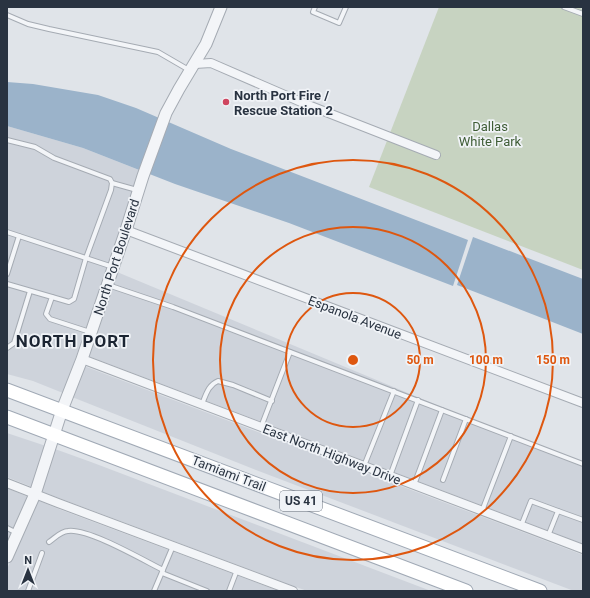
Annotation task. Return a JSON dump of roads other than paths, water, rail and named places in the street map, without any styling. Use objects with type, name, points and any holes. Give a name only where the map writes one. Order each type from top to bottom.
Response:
[{"type":"main road","name":"Tamiami Trail","points":[[7,390],[540,591]]},
{"type":"main road","name":"Tamiami Trail","points":[[7,417],[466,591]]},
{"type":"street","name":"North Port Boulevard","points":[[7,557],[35,494],[62,410],[82,359],[114,267],[143,176],[166,114],[206,44],[221,7]]},
{"type":"street","points":[[192,67],[211,63],[308,105],[436,155]]},
{"type":"street","name":"Espanola Avenue","points":[[126,230],[583,403]]},
{"type":"street","name":"East North Highway Drive","points":[[82,359],[583,549]]},
{"type":"street","points":[[7,483],[293,591]]},
{"type":"lane","points":[[315,7],[313,12],[339,23],[346,7]]},
{"type":"lane","points":[[564,7],[583,14]]},
{"type":"lane","points":[[7,15],[42,27],[158,52],[192,67]]},
{"type":"lane","points":[[7,140],[34,147],[54,158],[110,179],[112,183],[138,191]]},
{"type":"lane","points":[[7,284],[69,302],[74,299],[86,258],[111,190],[112,183]]},
{"type":"lane","points":[[7,232],[114,267]]},
{"type":"lane","points":[[7,274],[19,236]]},
{"type":"lane","points":[[108,284],[173,307],[583,464]]},
{"type":"lane","points":[[7,348],[14,343],[30,291]]},
{"type":"lane","points":[[52,298],[46,314],[50,319],[91,332]]},
{"type":"lane","points":[[261,427],[290,352]]},
{"type":"lane","points":[[202,405],[212,383],[218,381],[233,385],[272,401]]},
{"type":"lane","points":[[364,466],[394,391]]},
{"type":"lane","points":[[390,476],[418,400]]},
{"type":"lane","points":[[414,485],[442,410]]},
{"type":"lane","points":[[442,480],[466,419]]},
{"type":"lane","points":[[482,511],[511,436]]},
{"type":"lane","points":[[521,526],[531,501],[583,520]]},
{"type":"lane","points":[[548,536],[558,511]]},
{"type":"lane","points":[[7,528],[18,533]]},
{"type":"lane","points":[[49,542],[62,532],[78,531],[105,541],[162,572],[206,591]]},
{"type":"lane","points":[[154,591],[173,546]]},
{"type":"lane","points":[[28,591],[42,553]]},
{"type":"lane","points":[[229,591],[237,570]]},
{"type":"water","points":[[7,82],[33,84],[98,95],[136,108],[231,149],[468,240],[453,286],[289,223],[175,184],[83,148],[7,126]]},
{"type":"water","points":[[473,237],[583,279],[583,334],[457,285]]},
{"type":"place","name":"North Port Fire / Rescue Station 2","points":[[226,102]]},
{"type":"district","name":"NORTH PORT","points":[[73,341]]},
{"type":"park label","name":"Dallas White Park","points":[[490,134]]}]
